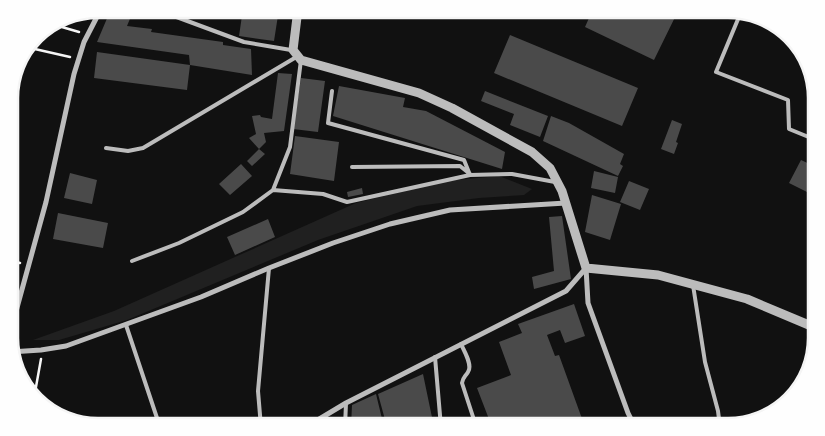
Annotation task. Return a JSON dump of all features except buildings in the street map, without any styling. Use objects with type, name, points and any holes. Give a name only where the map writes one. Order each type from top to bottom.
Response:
[{"type":"street","points":[[18,304],[46,202],[78,59],[96,18]]},
{"type":"street","points":[[298,18],[297,55],[419,93],[452,108],[532,152],[550,168],[562,191],[586,268],[588,303],[630,418]]},
{"type":"street","points":[[19,352],[66,346],[201,297],[333,243],[390,224],[450,210],[566,203]]},
{"type":"street","points":[[586,268],[650,273],[747,300],[808,325]]},
{"type":"street","points":[[321,418],[346,403],[566,290],[586,268]]},
{"type":"lane","points":[[179,18],[244,42],[297,55]]},
{"type":"lane","points":[[738,19],[716,72],[788,100],[789,129],[808,137]]},
{"type":"lane","points":[[106,148],[128,151],[143,148],[297,55]]},
{"type":"lane","points":[[132,261],[179,243],[243,212],[273,190],[290,147],[297,55]]},
{"type":"lane","points":[[332,91],[328,123],[464,160],[470,175]]},
{"type":"lane","points":[[352,167],[460,166],[470,175]]},
{"type":"lane","points":[[273,190],[323,194],[346,202],[470,175],[512,174],[557,182]]},
{"type":"lane","points":[[260,418],[258,391],[269,268]]},
{"type":"lane","points":[[693,285],[705,362],[719,418]]},
{"type":"lane","points":[[126,325],[157,418]]},
{"type":"lane","points":[[461,344],[470,368],[469,372],[462,379],[462,383],[473,418]]},
{"type":"lane","points":[[435,357],[440,418]]},
{"type":"lane","points":[[345,418],[346,403]]},
{"type":"path","points":[[61,27],[87,36]]},
{"type":"path","points":[[34,49],[78,59]]},
{"type":"path","points":[[36,389],[40,371],[41,350]]},
{"type":"shaded area","points":[[499,176],[532,189],[524,195],[479,198],[417,206],[318,240],[127,320],[59,340],[33,340],[114,311],[356,203],[445,181]]}]
